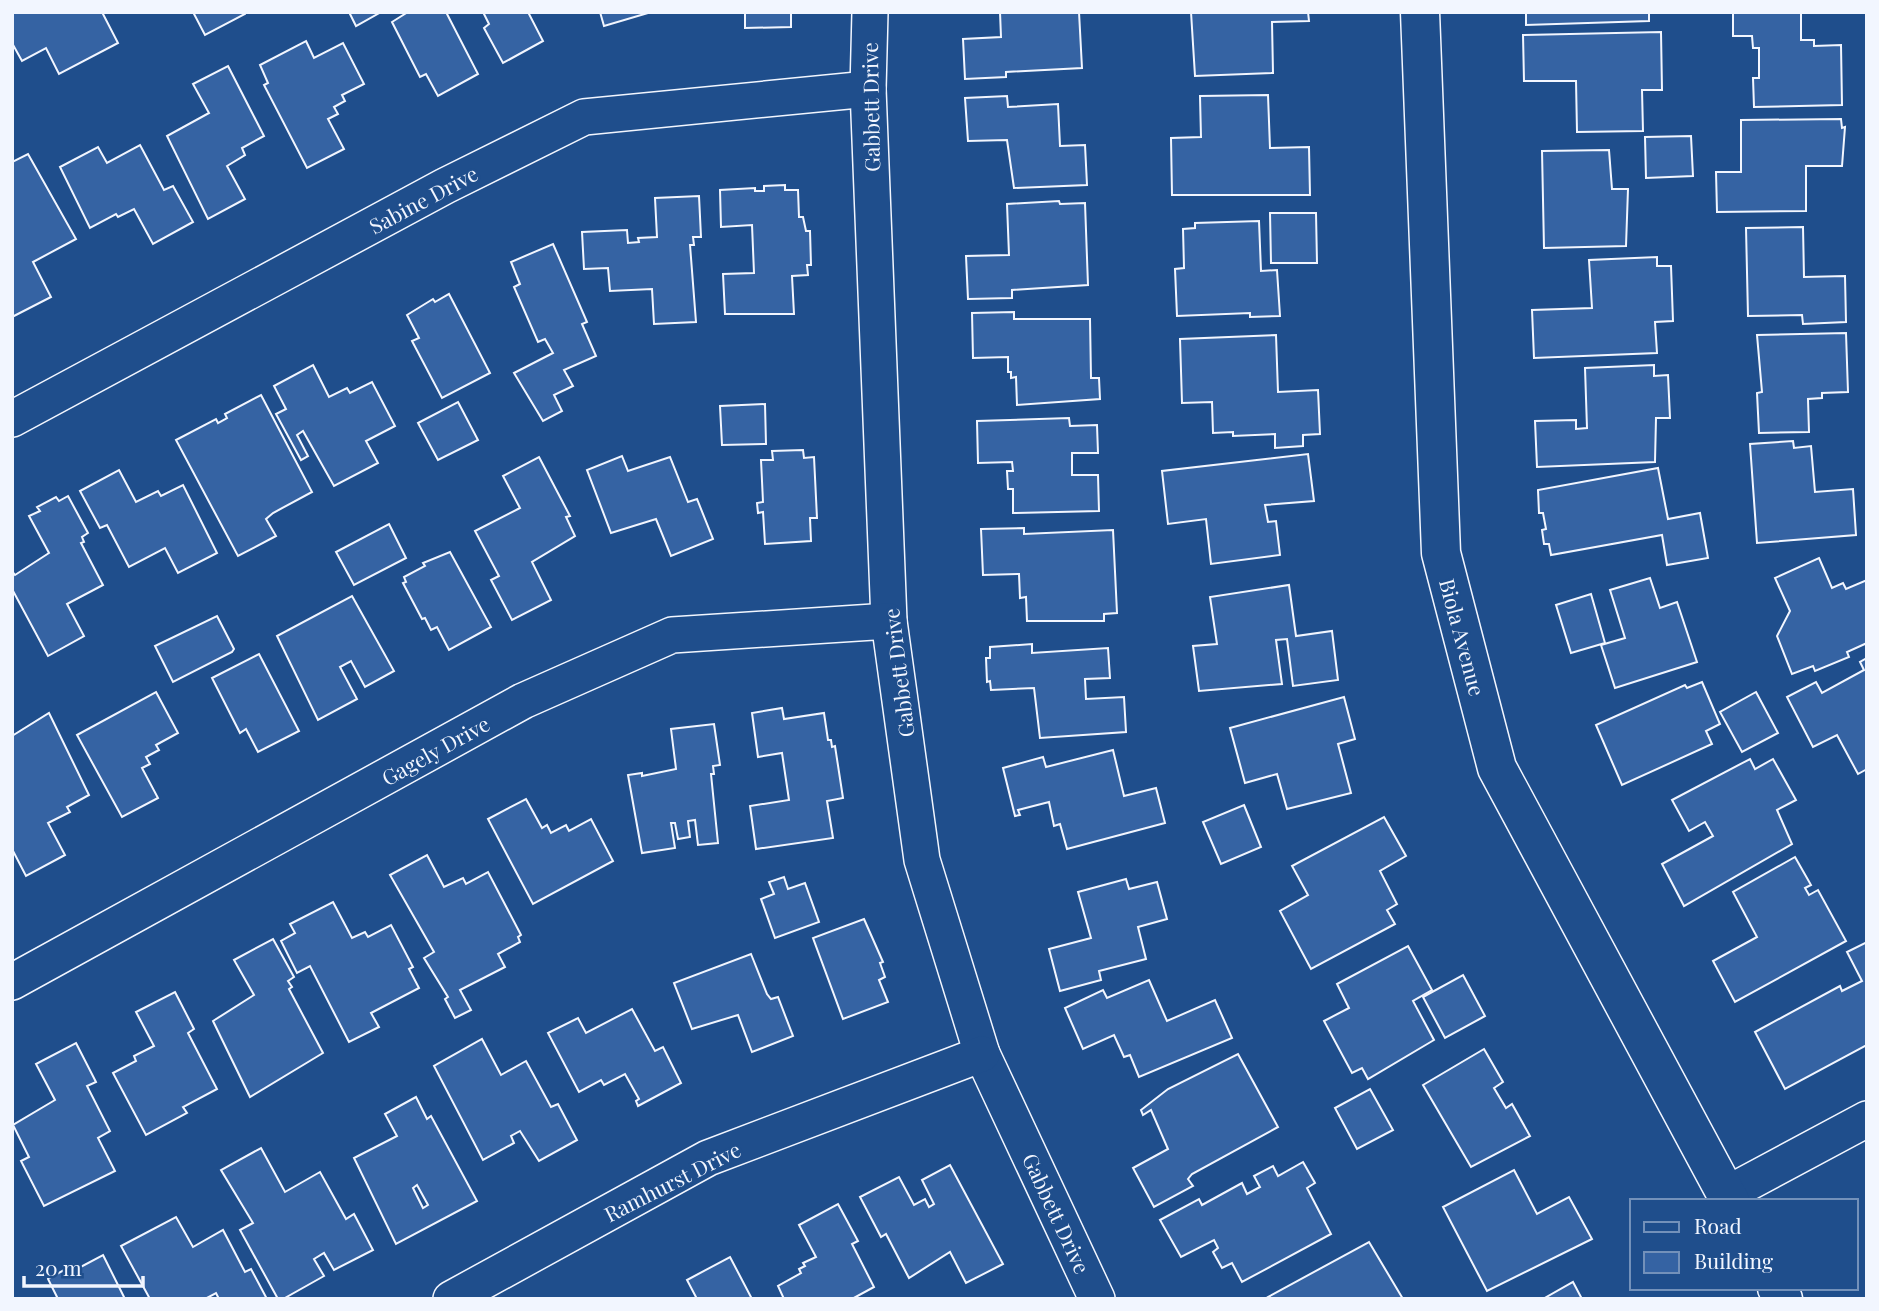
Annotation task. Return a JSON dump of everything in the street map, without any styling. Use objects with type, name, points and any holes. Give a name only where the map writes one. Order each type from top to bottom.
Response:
[{"type":"street","name":"Gabbett Drive","points":[[870,12],[868,89],[890,621],[922,860],[982,1054],[1097,1299]]},
{"type":"street","name":"Biola Avenue","points":[[1420,12],[1441,554],[1497,768],[1729,1197]]},
{"type":"street","name":"Sabine Drive","points":[[12,419],[445,186],[584,117],[868,89]]},
{"type":"street","name":"Gagely Drive","points":[[12,982],[523,701],[672,635],[890,621]]},
{"type":"street","name":"Ramhurst Drive","points":[[451,1299],[708,1158],[982,1054]]},
{"type":"street","points":[[1729,1197],[1867,1119]]},
{"type":"building","points":[[12,12],[102,12],[118,43],[59,74],[46,48],[22,61],[12,43]]},
{"type":"building","points":[[193,12],[245,12],[245,14],[205,35]]},
{"type":"building","points":[[349,12],[381,12],[356,26]]},
{"type":"building","points":[[408,12],[446,12],[478,74],[438,96],[426,74],[420,77],[392,22]]},
{"type":"building","points":[[483,12],[528,12],[543,41],[503,63],[484,28],[489,24]]},
{"type":"building","points":[[600,12],[647,12],[648,13],[604,26]]},
{"type":"building","points":[[745,12],[791,12],[791,27],[745,28]]},
{"type":"building","points":[[1000,12],[1079,12],[1082,68],[1006,72],[1006,77],[965,79],[963,39],[1001,37]]},
{"type":"building","points":[[1191,12],[1308,12],[1309,21],[1272,22],[1273,73],[1195,76]]},
{"type":"building","points":[[1526,12],[1649,12],[1649,21],[1526,25]]},
{"type":"building","points":[[1733,12],[1801,12],[1801,40],[1814,40],[1814,46],[1841,45],[1842,105],[1754,107],[1753,78],[1759,78],[1759,48],[1753,48],[1752,36],[1733,36]]},
{"type":"building","points":[[1661,32],[1662,90],[1642,90],[1643,131],[1577,132],[1576,81],[1524,81],[1523,35]]},
{"type":"building","points":[[306,41],[314,58],[343,43],[364,84],[342,95],[345,101],[334,107],[338,114],[328,119],[344,149],[307,168],[264,85],[268,83],[260,65]]},
{"type":"building","points":[[228,66],[264,136],[242,148],[245,155],[227,166],[245,199],[208,219],[167,136],[209,113],[193,84]]},
{"type":"building","points":[[1268,95],[1270,148],[1309,147],[1310,195],[1172,195],[1171,138],[1201,137],[1200,96]]},
{"type":"building","points":[[1007,96],[1008,107],[1058,104],[1060,146],[1085,145],[1087,185],[1014,188],[1007,140],[968,141],[965,98]]},
{"type":"building","points":[[1841,119],[1842,128],[1845,127],[1842,166],[1806,166],[1806,211],[1717,212],[1716,172],[1741,172],[1741,120]]},
{"type":"building","points":[[1691,136],[1693,176],[1646,178],[1645,137]]},
{"type":"building","points":[[140,145],[164,190],[173,186],[193,222],[153,244],[134,209],[118,217],[116,214],[90,228],[60,167],[98,147],[107,163]]},
{"type":"building","points":[[1609,150],[1612,189],[1628,189],[1626,246],[1544,248],[1542,151]]},
{"type":"building","points":[[28,154],[76,239],[33,262],[51,297],[12,317],[12,162]]},
{"type":"building","points":[[785,185],[785,190],[798,190],[799,217],[803,217],[806,231],[810,231],[811,265],[807,265],[808,275],[792,276],[794,314],[725,314],[723,274],[754,273],[752,225],[721,227],[720,190],[755,188],[755,191],[764,191],[764,186]]},
{"type":"building","points":[[699,196],[701,237],[693,237],[694,245],[690,245],[696,322],[654,324],[652,289],[610,291],[608,268],[584,269],[582,232],[627,230],[628,243],[639,242],[638,238],[657,237],[655,198]]},
{"type":"building","points":[[1059,201],[1060,204],[1085,203],[1088,285],[1012,290],[1012,298],[968,299],[966,256],[1009,255],[1007,204]]},
{"type":"building","points":[[1270,213],[1316,213],[1317,263],[1271,263]]},
{"type":"building","points":[[1259,221],[1261,271],[1277,270],[1280,316],[1250,317],[1250,313],[1177,316],[1175,269],[1184,268],[1183,229],[1195,228],[1195,223]]},
{"type":"building","points":[[1803,227],[1804,277],[1845,276],[1846,322],[1803,324],[1802,315],[1748,316],[1746,228]]},
{"type":"building","points":[[553,244],[587,322],[582,324],[596,356],[564,370],[573,386],[554,395],[562,411],[543,421],[514,373],[553,353],[545,339],[538,342],[514,287],[520,284],[511,262]]},
{"type":"building","points":[[1657,257],[1657,266],[1671,266],[1673,321],[1655,322],[1657,353],[1534,358],[1532,310],[1592,308],[1589,260]]},
{"type":"building","points":[[449,294],[490,373],[442,398],[412,341],[419,338],[407,315],[433,299],[435,302]]},
{"type":"building","points":[[1014,312],[1014,319],[1090,319],[1091,378],[1099,378],[1100,399],[1017,405],[1016,377],[1011,378],[1011,372],[1008,372],[1008,357],[973,358],[972,313]]},
{"type":"building","points":[[1846,333],[1848,392],[1822,393],[1822,398],[1808,399],[1809,432],[1759,433],[1757,393],[1762,392],[1757,335]]},
{"type":"building","points":[[1276,335],[1278,392],[1318,390],[1320,434],[1303,435],[1303,446],[1275,448],[1275,434],[1233,436],[1233,432],[1213,433],[1212,402],[1182,403],[1180,339]]},
{"type":"building","points":[[313,365],[329,397],[347,388],[350,393],[372,382],[395,426],[366,441],[378,463],[334,486],[303,431],[297,435],[308,456],[301,460],[276,414],[286,409],[274,386]]},
{"type":"building","points":[[1654,365],[1654,376],[1668,375],[1670,418],[1656,418],[1655,462],[1537,467],[1535,421],[1576,420],[1576,429],[1587,428],[1585,368]]},
{"type":"building","points":[[261,395],[312,492],[266,519],[276,536],[238,556],[176,440],[216,419],[218,423],[227,418],[225,414]]},
{"type":"building","points":[[458,402],[478,440],[438,460],[418,423]]},
{"type":"building","points":[[765,404],[766,444],[722,445],[720,406]]},
{"type":"building","points":[[1069,418],[1070,426],[1097,425],[1098,453],[1072,453],[1072,475],[1098,475],[1099,511],[1013,513],[1013,489],[1008,489],[1007,471],[1013,471],[1012,462],[978,463],[977,421]]},
{"type":"building","points":[[1793,441],[1794,448],[1811,446],[1815,492],[1853,489],[1856,535],[1757,543],[1750,444]]},
{"type":"building","points":[[803,450],[804,458],[814,457],[817,518],[810,518],[811,541],[765,544],[763,512],[758,513],[757,503],[763,502],[761,460],[773,460],[772,451]]},
{"type":"building","points":[[1308,454],[1314,501],[1265,505],[1268,522],[1276,521],[1280,555],[1211,564],[1206,519],[1168,524],[1162,471]]},
{"type":"building","points":[[622,456],[628,471],[670,457],[688,502],[697,499],[713,539],[671,556],[656,519],[611,533],[587,470]]},
{"type":"building","points":[[539,457],[570,516],[566,517],[575,536],[532,562],[551,600],[512,620],[491,580],[499,576],[475,531],[520,508],[503,476]]},
{"type":"building","points":[[1658,468],[1668,519],[1700,513],[1708,558],[1667,565],[1662,535],[1551,555],[1549,544],[1544,544],[1542,530],[1546,529],[1543,513],[1539,513],[1538,490]]},
{"type":"building","points":[[119,470],[136,502],[158,491],[161,496],[183,485],[217,553],[178,573],[165,548],[129,567],[107,525],[100,528],[80,491]]},
{"type":"building","points":[[68,496],[88,533],[82,537],[84,542],[81,543],[103,585],[67,604],[84,636],[48,656],[12,589],[12,571],[15,575],[49,553],[29,516],[40,511],[37,507],[56,497],[59,501]]},
{"type":"building","points":[[389,524],[406,558],[354,585],[336,552]]},
{"type":"building","points":[[1024,528],[1024,534],[1113,530],[1117,613],[1104,614],[1104,621],[1027,621],[1026,597],[1020,598],[1019,574],[983,575],[981,529]]},
{"type":"building","points":[[450,552],[491,627],[449,650],[437,627],[431,630],[425,618],[422,619],[403,583],[406,582],[404,577],[425,566],[423,563]]},
{"type":"building","points":[[1819,558],[1832,588],[1843,583],[1846,589],[1867,580],[1867,643],[1847,652],[1849,657],[1815,671],[1813,666],[1792,674],[1777,636],[1790,611],[1775,578]]},
{"type":"building","points":[[1650,578],[1660,608],[1677,602],[1697,662],[1615,688],[1601,645],[1625,638],[1610,590]]},
{"type":"building","points":[[1289,585],[1296,636],[1332,631],[1338,680],[1293,686],[1287,639],[1276,640],[1282,684],[1199,691],[1193,646],[1217,644],[1210,597]]},
{"type":"building","points":[[1591,594],[1605,643],[1571,653],[1556,605]]},
{"type":"building","points":[[352,596],[394,671],[365,687],[351,661],[340,667],[357,699],[318,720],[277,636]]},
{"type":"building","points":[[217,616],[234,649],[232,652],[173,682],[155,646]]},
{"type":"building","points":[[1032,644],[1032,653],[1108,648],[1110,678],[1085,679],[1086,699],[1124,697],[1126,732],[1040,738],[1034,688],[991,690],[990,681],[987,682],[986,658],[990,658],[990,647]]},
{"type":"building","points":[[259,654],[299,731],[258,752],[246,729],[240,733],[212,678]]},
{"type":"building","points":[[1867,658],[1867,769],[1858,774],[1837,735],[1813,747],[1787,697],[1816,682],[1822,693],[1864,670],[1860,662]]},
{"type":"building","points":[[1702,682],[1720,724],[1706,731],[1712,744],[1622,785],[1596,725],[1685,685],[1687,688]]},
{"type":"building","points":[[156,692],[178,733],[156,745],[159,750],[146,757],[150,764],[142,768],[158,798],[122,817],[77,735]]},
{"type":"building","points":[[1756,692],[1778,733],[1742,752],[1720,712]]},
{"type":"building","points":[[1344,697],[1355,739],[1338,744],[1351,793],[1287,809],[1277,774],[1245,783],[1230,728]]},
{"type":"building","points":[[782,708],[784,719],[824,713],[828,740],[831,740],[832,747],[835,746],[843,798],[827,801],[833,838],[756,849],[750,806],[789,800],[782,753],[758,757],[752,713]]},
{"type":"building","points":[[49,713],[89,795],[67,807],[70,812],[48,823],[65,855],[26,876],[12,849],[12,736]]},
{"type":"building","points":[[714,724],[720,765],[713,766],[714,774],[711,774],[718,843],[698,845],[695,820],[688,821],[690,837],[678,839],[675,823],[671,823],[675,848],[642,853],[628,775],[642,773],[642,776],[676,769],[671,729]]},
{"type":"building","points":[[1113,750],[1124,796],[1156,788],[1165,823],[1067,849],[1060,824],[1054,826],[1049,802],[1018,810],[1020,815],[1015,816],[1003,768],[1043,757],[1046,767]]},
{"type":"building","points":[[1750,759],[1755,769],[1773,759],[1796,800],[1777,810],[1792,844],[1684,906],[1662,864],[1713,836],[1705,822],[1689,831],[1672,800]]},
{"type":"building","points":[[526,799],[542,828],[547,825],[551,833],[566,825],[569,831],[591,819],[613,861],[533,904],[488,819]]},
{"type":"building","points":[[1244,805],[1261,847],[1221,864],[1203,822]]},
{"type":"building","points":[[1384,817],[1406,856],[1380,871],[1397,904],[1387,910],[1395,924],[1311,969],[1280,911],[1308,895],[1292,866]]},
{"type":"building","points":[[427,855],[444,887],[463,878],[466,884],[488,872],[521,935],[518,937],[520,942],[498,954],[505,967],[460,990],[471,1010],[455,1018],[445,999],[448,997],[424,958],[434,952],[390,875]]},
{"type":"building","points":[[1795,857],[1811,885],[1805,888],[1809,895],[1818,890],[1846,941],[1735,1002],[1713,961],[1757,937],[1733,892]]},
{"type":"building","points":[[784,877],[788,889],[805,883],[819,922],[775,938],[761,899],[774,894],[769,882]]},
{"type":"building","points":[[1126,879],[1129,889],[1157,882],[1167,919],[1138,927],[1146,959],[1099,971],[1101,980],[1060,991],[1049,949],[1091,938],[1078,892]]},
{"type":"building","points":[[333,902],[352,938],[365,932],[368,937],[391,925],[413,967],[409,969],[419,988],[371,1013],[379,1027],[349,1042],[310,966],[297,973],[281,941],[295,933],[290,924]]},
{"type":"building","points":[[864,919],[883,962],[880,963],[885,977],[879,980],[888,1002],[843,1019],[813,938]]},
{"type":"building","points":[[273,939],[294,977],[288,981],[292,987],[289,989],[323,1053],[250,1097],[213,1021],[254,995],[234,960]]},
{"type":"building","points":[[1867,942],[1867,1045],[1785,1089],[1755,1032],[1840,986],[1842,991],[1862,981],[1847,952]]},
{"type":"building","points":[[1408,946],[1432,990],[1413,1001],[1434,1040],[1368,1079],[1362,1068],[1352,1073],[1324,1021],[1349,1008],[1337,984]]},
{"type":"building","points":[[751,954],[767,994],[771,999],[778,997],[793,1036],[752,1052],[738,1015],[692,1029],[674,983]]},
{"type":"building","points":[[1463,975],[1485,1016],[1445,1038],[1423,997]]},
{"type":"building","points":[[1149,980],[1167,1021],[1215,1000],[1232,1038],[1139,1077],[1130,1055],[1124,1057],[1114,1035],[1083,1049],[1065,1008],[1103,990],[1107,998]]},
{"type":"building","points":[[175,992],[194,1029],[188,1033],[217,1089],[183,1107],[187,1113],[146,1135],[113,1073],[136,1061],[134,1056],[154,1046],[136,1012]]},
{"type":"building","points":[[632,1009],[655,1051],[663,1047],[681,1083],[638,1106],[636,1101],[639,1099],[625,1074],[604,1085],[601,1080],[579,1092],[548,1033],[578,1018],[586,1033]]},
{"type":"building","points":[[482,1039],[501,1075],[526,1061],[551,1107],[558,1104],[577,1140],[539,1161],[520,1131],[511,1136],[514,1143],[483,1160],[434,1066]]},
{"type":"building","points":[[76,1043],[96,1082],[87,1086],[110,1131],[98,1138],[115,1171],[44,1206],[21,1161],[29,1157],[13,1125],[55,1100],[36,1064]]},
{"type":"building","points":[[1484,1049],[1503,1082],[1494,1088],[1506,1108],[1512,1104],[1530,1136],[1471,1167],[1423,1085]]},
{"type":"building","points":[[1238,1054],[1278,1127],[1192,1174],[1188,1179],[1193,1186],[1154,1207],[1133,1168],[1168,1149],[1151,1110],[1143,1115],[1141,1110],[1168,1089]]},
{"type":"building","points":[[1370,1089],[1393,1130],[1357,1149],[1335,1108]]},
{"type":"building","points":[[416,1097],[427,1119],[431,1116],[477,1201],[396,1244],[354,1158],[397,1136],[385,1114]],"holes":[[[417,1185],[428,1205],[423,1208],[413,1188]]]},
{"type":"building","points":[[261,1148],[285,1192],[320,1172],[346,1219],[354,1214],[373,1250],[334,1270],[324,1253],[314,1259],[324,1276],[283,1299],[278,1299],[240,1230],[253,1223],[221,1170]]},
{"type":"building","points":[[1303,1162],[1315,1183],[1307,1188],[1331,1234],[1242,1282],[1232,1263],[1222,1268],[1213,1252],[1218,1248],[1214,1240],[1181,1257],[1160,1220],[1199,1199],[1202,1205],[1242,1183],[1247,1194],[1260,1187],[1254,1176],[1273,1166],[1278,1176]]},
{"type":"building","points":[[950,1165],[1003,1264],[966,1283],[950,1252],[909,1278],[886,1234],[881,1237],[860,1197],[899,1177],[914,1205],[925,1199],[929,1207],[934,1204],[922,1180]]},
{"type":"building","points":[[1514,1170],[1537,1214],[1569,1197],[1592,1239],[1487,1291],[1443,1207]]},
{"type":"building","points":[[838,1204],[858,1241],[852,1244],[874,1287],[852,1299],[784,1299],[778,1286],[801,1273],[799,1269],[805,1266],[803,1263],[816,1257],[799,1225]]},
{"type":"building","points":[[176,1217],[193,1247],[223,1230],[245,1272],[251,1269],[267,1299],[219,1299],[216,1293],[205,1299],[150,1299],[121,1246]]},
{"type":"building","points":[[1369,1242],[1403,1299],[1268,1297]]},
{"type":"building","points":[[103,1255],[125,1299],[58,1299],[48,1279],[73,1265],[75,1270]]},
{"type":"building","points":[[730,1257],[752,1299],[697,1299],[687,1280]]},
{"type":"building","points":[[1573,1282],[1582,1299],[1543,1299]]}]
